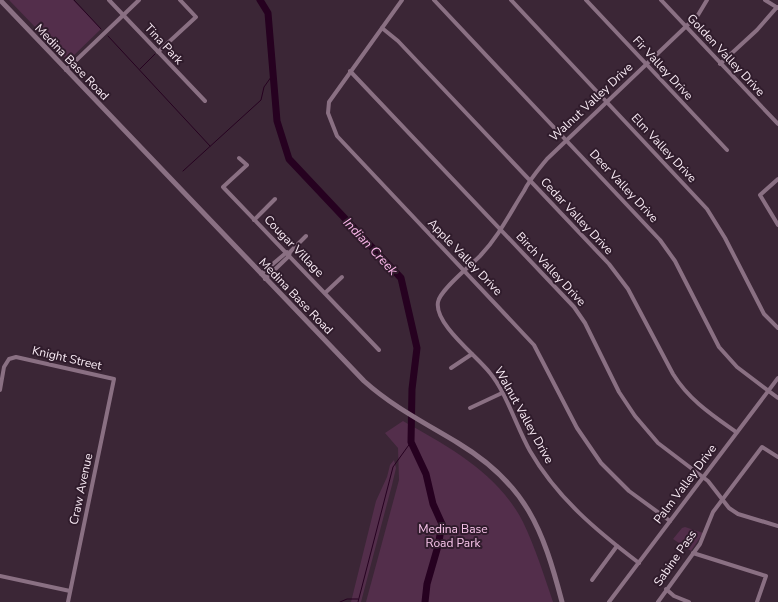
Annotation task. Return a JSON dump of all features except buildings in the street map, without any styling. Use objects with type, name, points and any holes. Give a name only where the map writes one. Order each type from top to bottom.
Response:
[{"type":"street","name":"Medina Base Road","points":[[0,0],[360,377],[386,400],[479,456],[512,487],[530,512],[546,545],[562,602]]},
{"type":"street","name":"Tina Park","points":[[108,0],[204,101]]},
{"type":"street","points":[[66,70],[139,0]]},
{"type":"street","points":[[158,52],[196,16],[180,0]]},
{"type":"street","name":"Apple Valley Drive","points":[[402,0],[350,71],[327,106],[328,113],[337,136],[534,345],[577,428],[601,463],[629,491],[670,521]]},
{"type":"street","name":"Deer Valley Drive","points":[[434,0],[648,226],[670,253],[724,353],[737,367],[778,398]]},
{"type":"street","name":"Elm Valley Drive","points":[[511,0],[707,210],[725,238],[764,314],[778,328]]},
{"type":"street","name":"Fir Valley Drive","points":[[586,0],[727,150]]},
{"type":"street","name":"Golden Valley Drive","points":[[661,0],[778,124]]},
{"type":"street","name":"Walnut Valley Drive","points":[[639,563],[584,519],[546,476],[530,450],[491,374],[446,325],[438,314],[438,308],[440,296],[481,254],[501,230],[530,180],[547,159],[606,101],[686,27],[702,11],[707,0]]},
{"type":"street","points":[[720,64],[757,30],[777,8],[765,0]]},
{"type":"street","name":"Cedar Valley Drive","points":[[382,28],[398,41],[530,180],[623,281],[673,374],[684,391],[694,401],[736,432]]},
{"type":"street","name":"Birch Valley Drive","points":[[350,71],[574,307],[585,323],[619,392],[635,416],[658,443],[703,477],[729,508],[738,514],[778,526]]},
{"type":"street","name":"Cougar Village","points":[[240,158],[247,165],[223,187],[288,253],[379,350]]},
{"type":"street","points":[[778,178],[760,195],[778,225]]},
{"type":"street","points":[[254,220],[275,199]]},
{"type":"street","points":[[265,279],[288,253],[306,236]]},
{"type":"street","points":[[261,274],[288,253]]},
{"type":"street","points":[[324,293],[342,277]]},
{"type":"street","points":[[451,368],[472,354]]},
{"type":"street","name":"Knight Street","points":[[0,390],[4,367],[9,359],[16,357],[114,379]]},
{"type":"street","name":"Palm Valley Drive","points":[[609,602],[778,378]]},
{"type":"street","name":"Craw Avenue","points":[[68,602],[114,379]]},
{"type":"street","points":[[470,408],[502,393]]},
{"type":"street","name":"Sabine Pass","points":[[658,602],[704,538],[713,512],[762,447],[778,458]]},
{"type":"street","points":[[592,580],[617,546]]},
{"type":"street","points":[[693,553],[766,576],[757,602]]},
{"type":"street","points":[[0,576],[70,591]]},
{"type":"street","points":[[666,589],[674,596],[689,602]]},
{"type":"green space","points":[[9,0],[73,0],[101,29],[70,59],[67,60]]},
{"type":"green space","name":"Medina Base Road Park","points":[[403,421],[455,451],[486,475],[500,489],[513,505],[523,522],[553,602],[366,602],[399,480],[398,448],[385,433]]},
{"type":"green space","points":[[394,460],[396,468],[361,602],[351,602],[376,501],[387,477],[390,465]]},
{"type":"green space","points":[[685,527],[703,533],[691,551],[673,539],[682,528]]},
{"type":"waterway","points":[[74,0],[101,29]]},
{"type":"waterway","name":"Indian Creek","points":[[260,0],[268,13],[277,121],[289,159],[401,278],[417,348],[412,389],[411,442],[426,474],[433,504],[442,524],[438,546],[427,584],[425,602]]},
{"type":"waterway","points":[[108,36],[210,146]]},
{"type":"waterway","points":[[140,69],[155,54]]},
{"type":"waterway","points":[[183,171],[261,100],[264,87],[274,73]]},
{"type":"waterway","points":[[358,602],[393,467],[411,442]]},
{"type":"waterway","points":[[340,602],[347,599],[358,599]]}]
